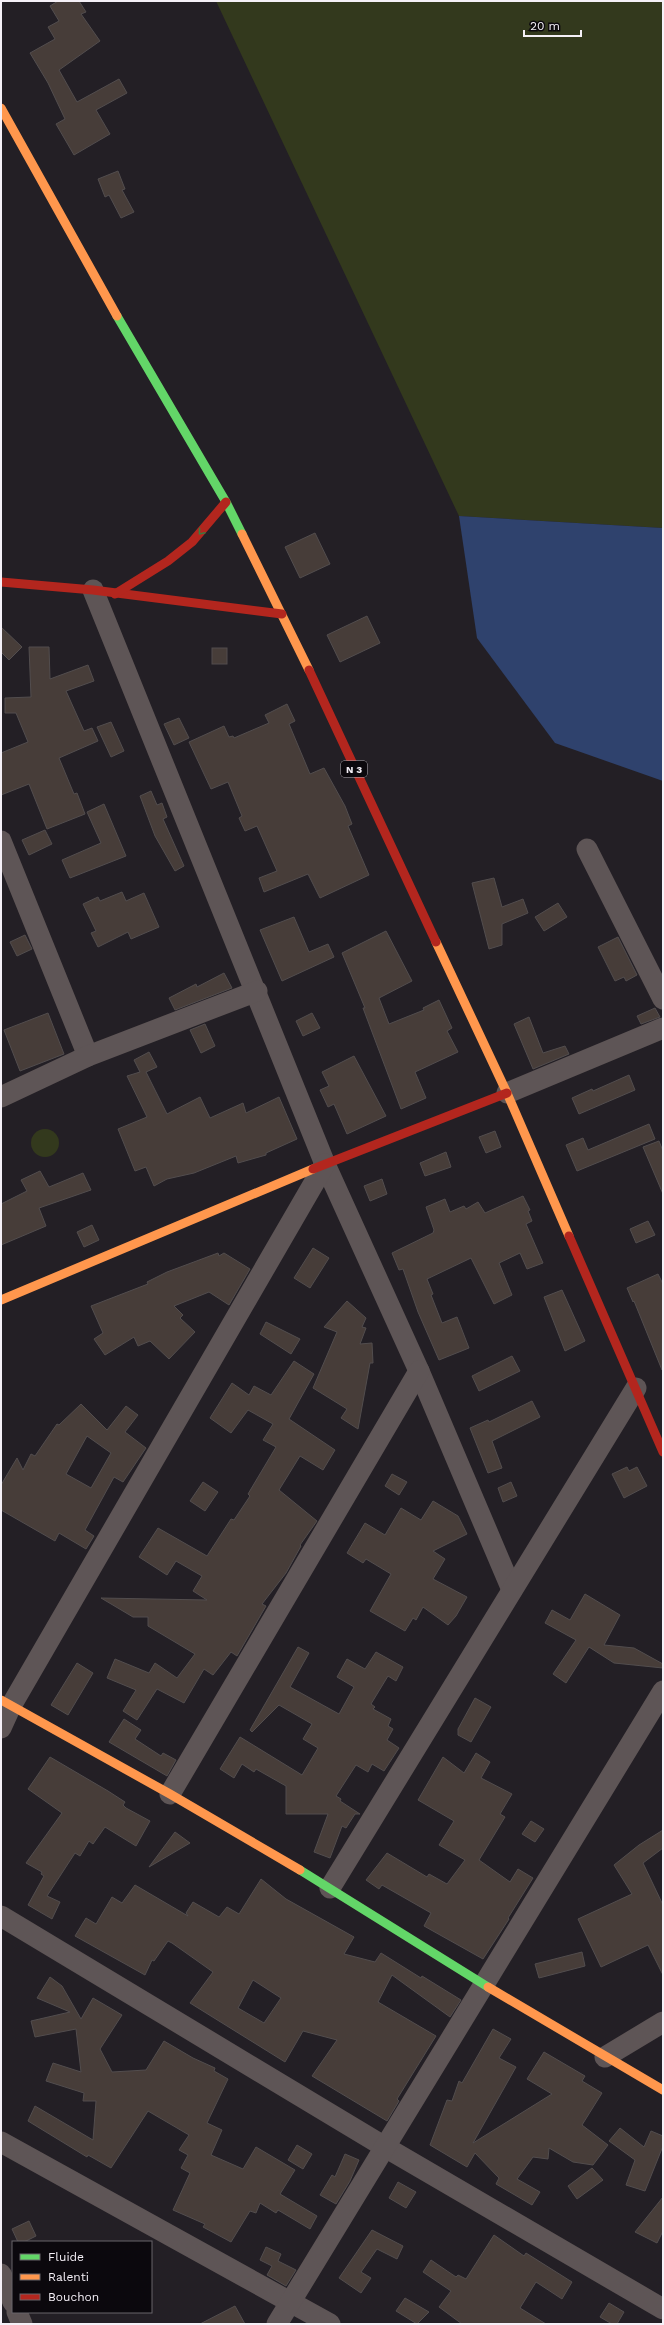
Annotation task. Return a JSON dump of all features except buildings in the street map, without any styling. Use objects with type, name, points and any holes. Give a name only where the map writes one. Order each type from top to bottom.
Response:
[{"type":"main road","name":"N 3","points":[[1,108],[94,276],[226,502],[282,614],[507,1093],[663,1452]]},
{"type":"main road","points":[[115,594],[168,560],[192,542],[226,502]]},
{"type":"main road","points":[[1,582],[94,590],[115,594],[282,614]]},
{"type":"main road","points":[[1,1300],[325,1164],[507,1093]]},
{"type":"main road","points":[[6,1703],[170,1794],[330,1888],[484,1984],[663,2090]]},
{"type":"street","points":[[94,590],[325,1164],[420,1371],[512,1590]]},
{"type":"street","points":[[1,841],[88,1056]]},
{"type":"street","points":[[587,849],[663,999]]},
{"type":"street","points":[[1,1097],[88,1056],[256,991]]},
{"type":"street","points":[[507,1093],[663,1028]]},
{"type":"street","points":[[1,1728],[6,1703],[325,1164]]},
{"type":"street","points":[[170,1794],[420,1371]]},
{"type":"street","points":[[330,1888],[636,1388]]},
{"type":"street","points":[[277,2324],[663,1691]]},
{"type":"street","points":[[1,1916],[385,2147],[663,2309]]},
{"type":"street","points":[[605,2057],[663,2022]]},
{"type":"street","points":[[1,2142],[291,2301],[330,2324]]},
{"type":"street","points":[[1,2274],[12,2300]]},
{"type":"street","points":[[17,2313],[22,2324]]},
{"type":"green space","points":[[216,1],[663,1],[663,528],[459,516]]},
{"type":"green space","points":[[45,1129],[51,1130],[55,1133],[58,1137],[58,1149],[55,1153],[51,1156],[45,1157],[39,1156],[35,1153],[32,1149],[31,1143],[32,1137],[35,1133],[39,1130]]},
{"type":"water","points":[[459,516],[663,528],[663,781],[555,743],[477,638]]},
{"type":"traffic: fast","points":[[117,316],[226,502],[242,534]]},
{"type":"traffic: fast","points":[[300,1870],[488,1987]]},
{"type":"traffic: slow","points":[[1,108],[117,316]]},
{"type":"traffic: slow","points":[[242,534],[309,670]]},
{"type":"traffic: slow","points":[[436,942],[507,1093],[569,1236]]},
{"type":"traffic: slow","points":[[1,1300],[313,1169]]},
{"type":"traffic: slow","points":[[1,1700],[170,1794],[300,1870]]},
{"type":"traffic: slow","points":[[488,1987],[663,2090]]},
{"type":"traffic: jam","points":[[115,594],[168,561],[192,542],[226,502]]},
{"type":"traffic: jam","points":[[1,582],[93,590],[282,614]]},
{"type":"traffic: jam","points":[[309,670],[436,942]]},
{"type":"traffic: jam","points":[[313,1169],[507,1093]]},
{"type":"traffic: jam","points":[[569,1236],[663,1452]]}]
